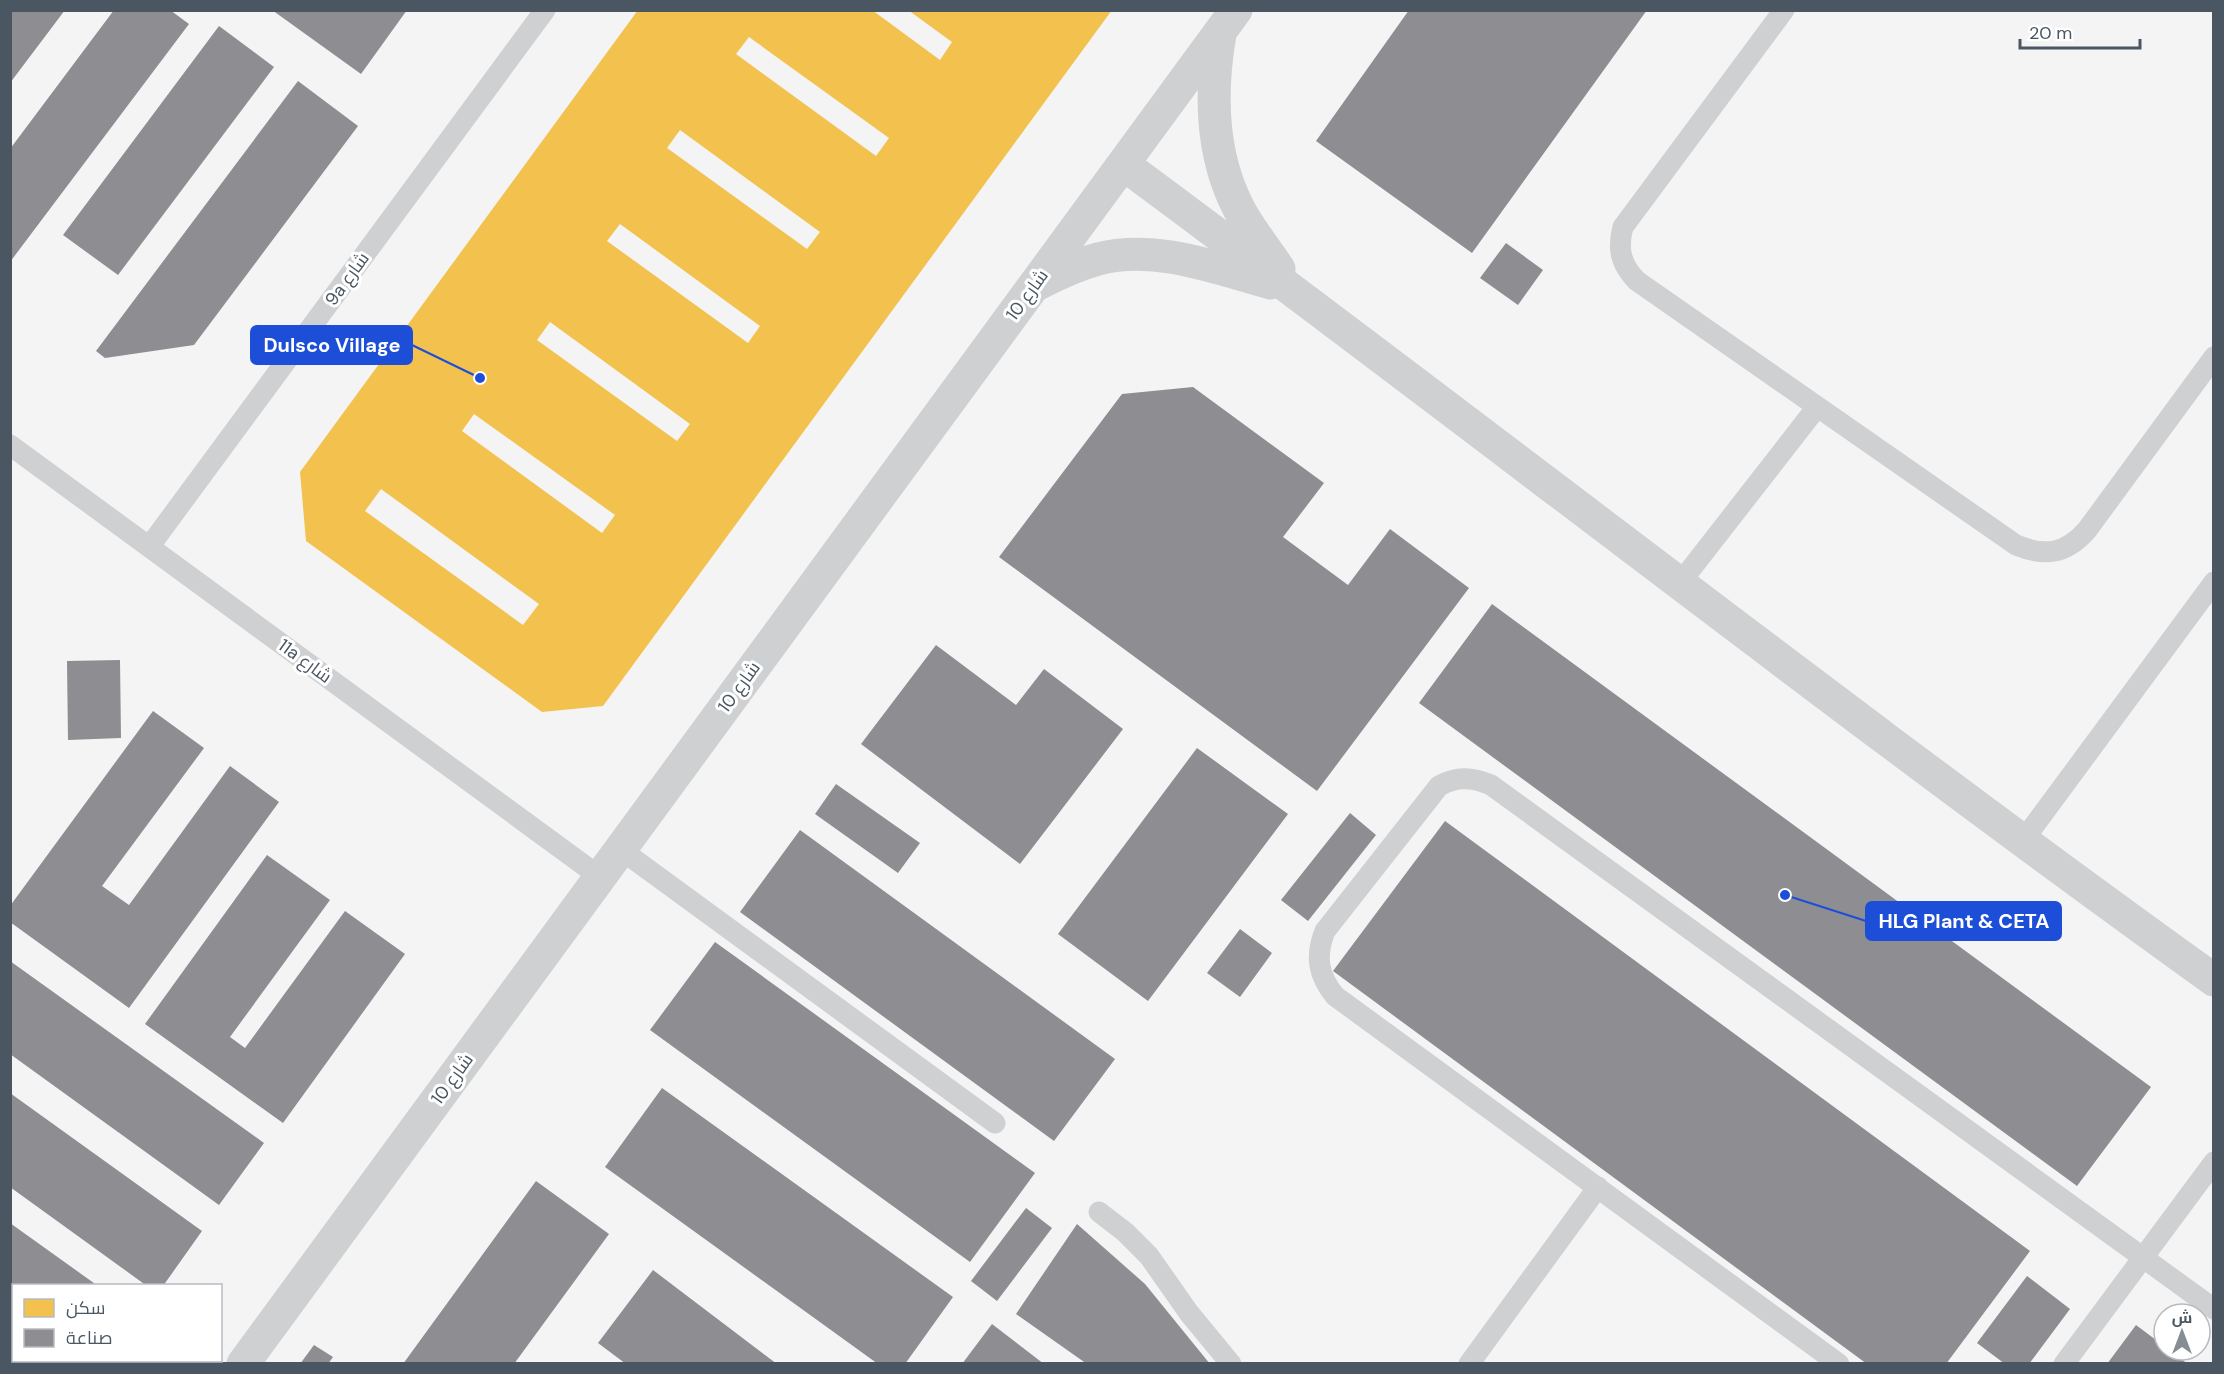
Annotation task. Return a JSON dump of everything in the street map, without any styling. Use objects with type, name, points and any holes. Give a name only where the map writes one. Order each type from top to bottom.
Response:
[{"type":"street","name":"شارع 10","points":[[243,1364],[1228,21]]},
{"type":"street","points":[[1228,21],[1215,66],[1213,101],[1216,136],[1225,172],[1238,207],[1291,289]]},
{"type":"street","points":[[1123,164],[2022,842],[2214,980]]},
{"type":"street","points":[[1034,286],[1066,270],[1100,259],[1134,255],[1166,256],[1193,261],[1291,289]]},
{"type":"lane","name":"9a شارع","points":[[149,547],[545,10]]},
{"type":"lane","points":[[1784,10],[1623,227],[1620,251],[1628,273],[1637,281],[2016,545],[2030,551],[2047,553],[2076,542],[2214,357]]},
{"type":"lane","points":[[1680,583],[1817,407]]},
{"type":"lane","name":"11a شارع","points":[[10,445],[600,877]]},
{"type":"lane","points":[[2022,842],[2214,582]]},
{"type":"lane","points":[[1839,1364],[1335,996],[1326,985],[1320,972],[1318,958],[1325,931],[1438,786],[1448,781],[1470,778],[1491,785],[2214,1308]]},
{"type":"lane","points":[[620,849],[995,1123]]},
{"type":"lane","points":[[2064,1364],[2214,1162]]},
{"type":"lane","points":[[1469,1364],[1598,1187]]},
{"type":"lane","points":[[1100,1212],[1125,1232],[1149,1256],[1189,1313],[1232,1364]]},
{"type":"building: سكن","points":[[638,10],[872,10],[940,60],[952,42],[908,10],[1112,10],[603,706],[542,712],[306,541],[300,472]],"holes":[[[749,37],[889,138],[876,156],[736,54]],[[680,130],[820,232],[807,249],[667,148]],[[620,224],[760,326],[748,343],[607,241]],[[550,322],[690,424],[677,441],[537,340]],[[474,414],[615,515],[602,533],[462,431]],[[381,489],[539,604],[523,625],[365,511]]]},
{"type":"building: صناعة","points":[[10,10],[65,10],[10,83]]},
{"type":"building: صناعة","points":[[114,10],[170,10],[189,24],[10,262],[10,149]]},
{"type":"building: صناعة","points":[[272,10],[407,10],[361,74]]},
{"type":"building: صناعة","points":[[1409,10],[1647,10],[1472,253],[1316,141]]},
{"type":"building: صناعة","points":[[219,26],[274,67],[118,275],[63,235]]},
{"type":"building: صناعة","points":[[298,81],[358,126],[194,345],[105,358],[96,351]]},
{"type":"building: صناعة","points":[[1506,243],[1543,270],[1518,305],[1480,278]]},
{"type":"building: صناعة","points":[[1193,387],[1324,483],[1283,537],[1348,585],[1390,529],[1469,588],[1317,791],[999,557],[1122,394]]},
{"type":"building: صناعة","points":[[1492,604],[2151,1087],[2077,1186],[1419,703]]},
{"type":"building: صناعة","points":[[936,645],[1016,705],[1044,669],[1123,729],[1020,864],[861,744]]},
{"type":"building: صناعة","points":[[120,660],[121,738],[68,740],[67,661]]},
{"type":"building: صناعة","points":[[153,711],[204,748],[102,886],[129,905],[230,766],[279,802],[129,1008],[10,922],[10,906]]},
{"type":"building: صناعة","points":[[1197,748],[1288,814],[1148,1001],[1058,934]]},
{"type":"building: صناعة","points":[[836,784],[920,843],[898,873],[815,814]]},
{"type":"building: صناعة","points":[[1350,813],[1376,835],[1308,921],[1281,900]]},
{"type":"building: صناعة","points":[[1445,821],[2030,1251],[1946,1364],[1867,1364],[1333,971]]},
{"type":"building: صناعة","points":[[800,830],[1115,1059],[1054,1141],[740,912]]},
{"type":"building: صناعة","points":[[267,855],[330,900],[230,1037],[245,1048],[345,911],[405,954],[283,1123],[145,1024]]},
{"type":"building: صناعة","points":[[1240,929],[1272,953],[1240,997],[1207,973]]},
{"type":"building: صناعة","points":[[715,942],[1035,1173],[970,1262],[650,1030]]},
{"type":"building: صناعة","points":[[10,961],[264,1143],[219,1205],[10,1054]]},
{"type":"building: صناعة","points":[[662,1088],[953,1297],[905,1364],[878,1364],[605,1167]]},
{"type":"building: صناعة","points":[[10,1093],[202,1231],[164,1284],[144,1284],[10,1187]]},
{"type":"building: صناعة","points":[[536,1181],[609,1234],[514,1364],[403,1364]]},
{"type":"building: صناعة","points":[[1026,1208],[1052,1228],[997,1301],[971,1281]]},
{"type":"building: صناعة","points":[[10,1223],[95,1284],[12,1284],[12,1317],[10,1316]]},
{"type":"building: صناعة","points":[[1077,1224],[1145,1284],[1210,1364],[1087,1364],[1016,1314]]},
{"type":"building: صناعة","points":[[653,1270],[777,1364],[626,1364],[598,1343]]},
{"type":"building: صناعة","points":[[2027,1276],[2070,1309],[2029,1364],[2005,1364],[1977,1343]]},
{"type":"building: صناعة","points":[[992,1324],[1044,1364],[962,1364]]},
{"type":"building: صناعة","points":[[2136,1325],[2152,1337],[2152,1362],[2185,1362],[2188,1364],[2107,1364]]},
{"type":"building: صناعة","points":[[10,1340],[12,1341],[12,1362],[42,1362],[44,1364],[10,1364]]},
{"type":"building: صناعة","points":[[314,1345],[333,1357],[328,1364],[300,1364]]},
{"type":"place","name":"Dulsco Village","points":[[480,378]]},
{"type":"place","name":"HLG Plant & CETA","points":[[1785,895]]}]
